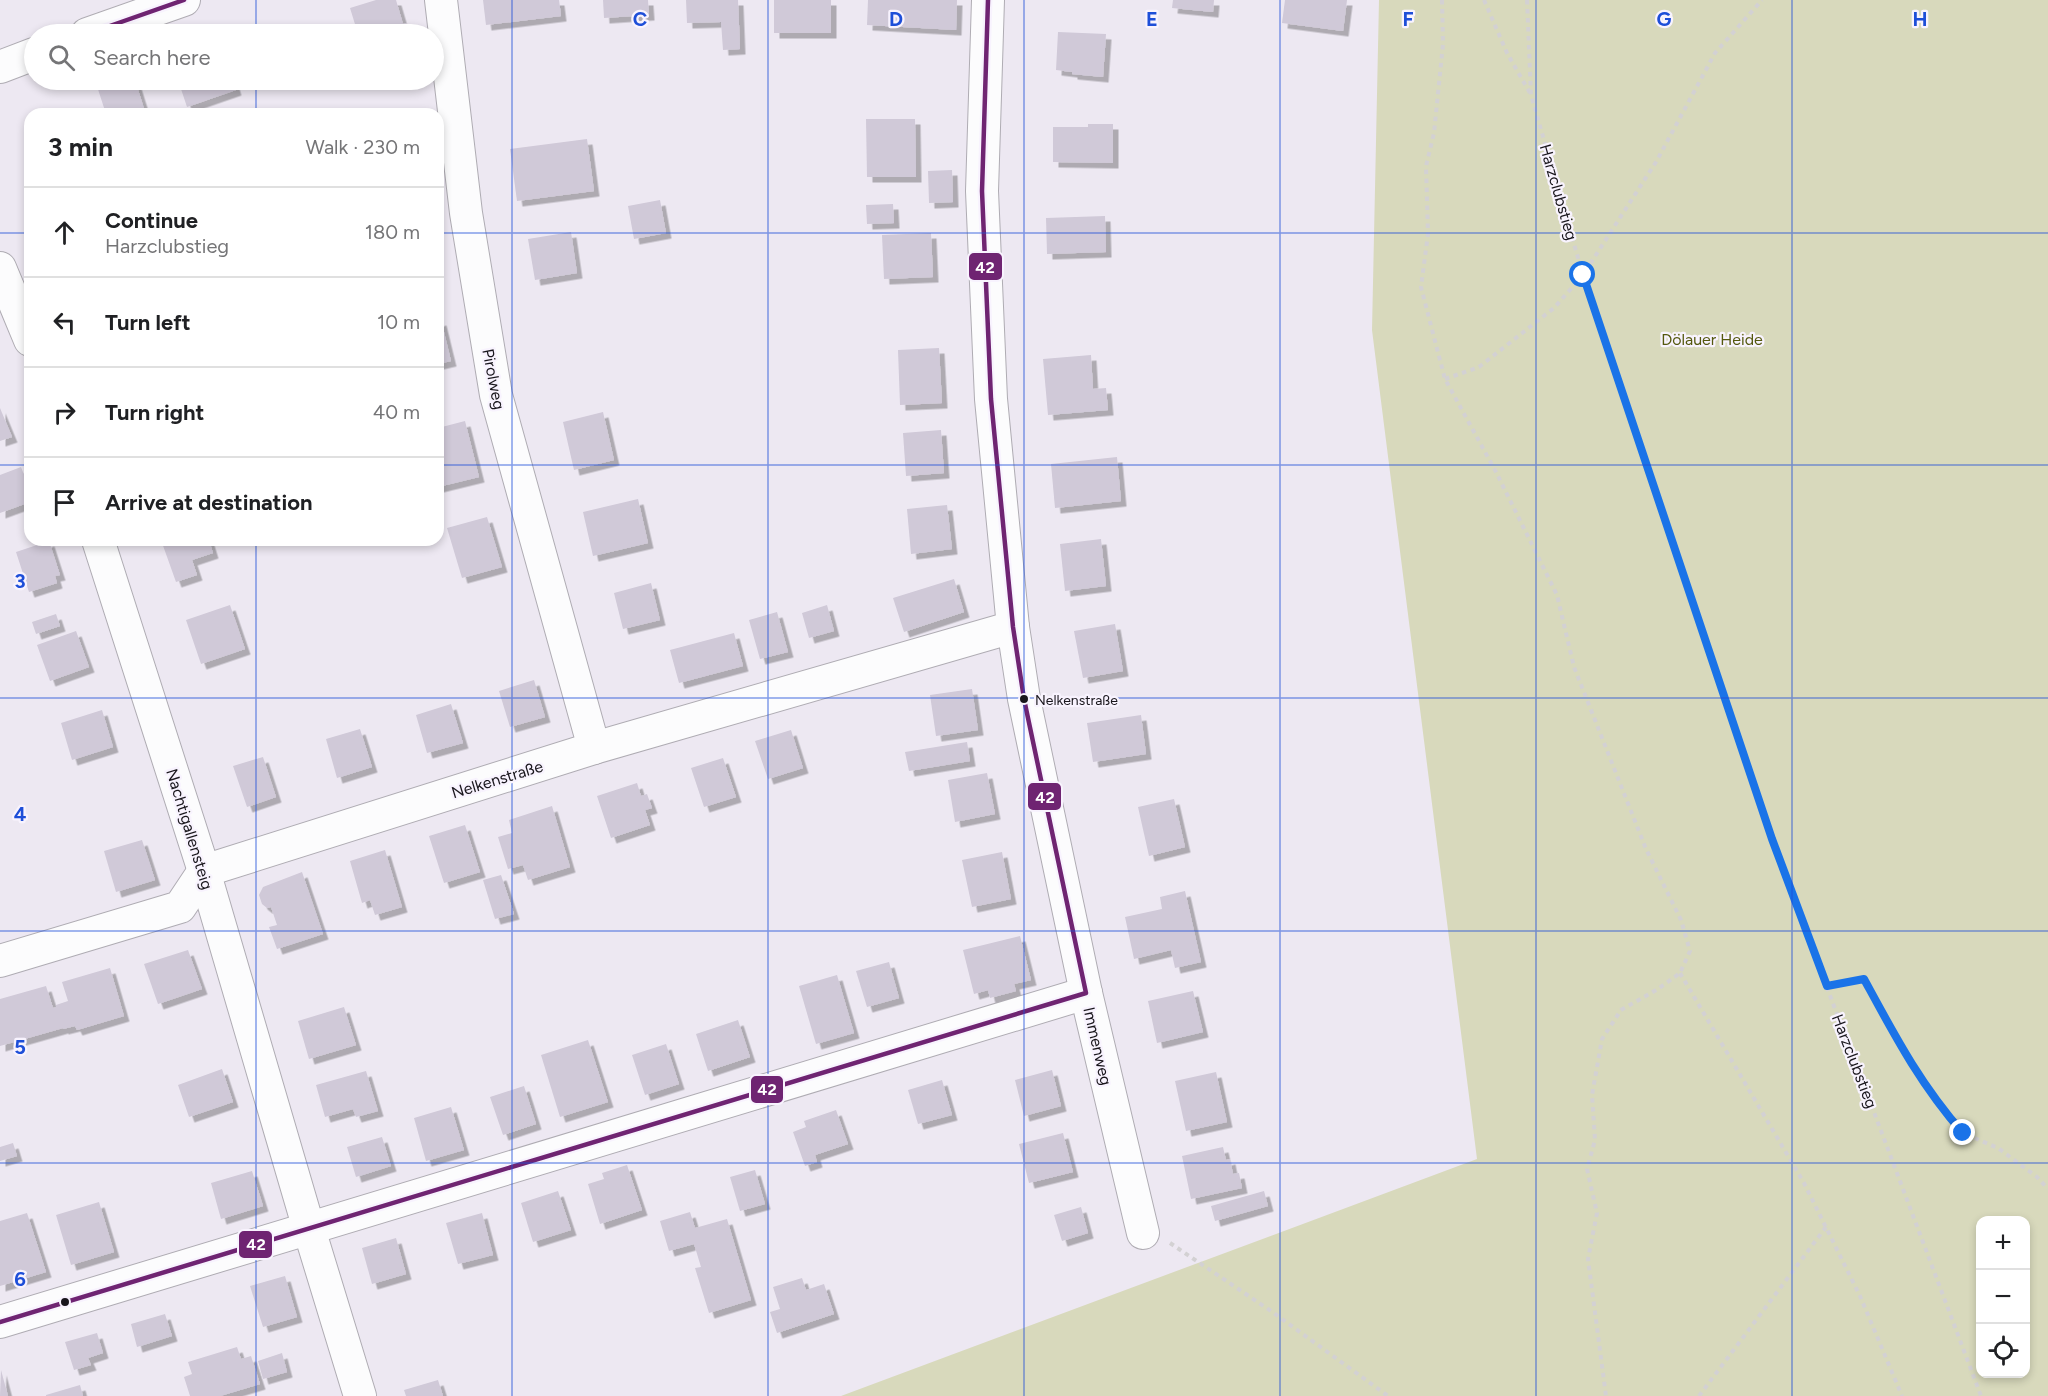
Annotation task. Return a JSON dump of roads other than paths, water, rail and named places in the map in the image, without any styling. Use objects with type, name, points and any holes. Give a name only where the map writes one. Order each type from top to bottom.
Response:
[{"type":"street","points":[[116,24],[184,0]]},
{"type":"street","name":"Pirolweg","points":[[441,0],[444,24]]},
{"type":"street","name":"Immenweg","points":[[988,0],[982,203],[992,399],[1013,627],[1024,699],[1086,993],[1143,1233]]},
{"type":"street","name":"Pirolweg","points":[[444,26],[466,213],[496,395],[594,748]]},
{"type":"street","points":[[0,67],[24,58]]},
{"type":"street","points":[[0,268],[24,326]]},
{"type":"street","name":"Nachtigallensteig","points":[[100,546],[204,871],[360,1396]]},
{"type":"street","name":"Nelkenstraße","points":[[204,871],[594,748],[1013,627]]},
{"type":"street","points":[[0,961],[180,907],[204,871]]},
{"type":"street","points":[[0,1322],[1086,993]]},
{"type":"place","name":"Nelkenstraße","points":[[1024,699]]},
{"type":"park label","name":"Dölauer Heide","points":[[1712,339]]}]
